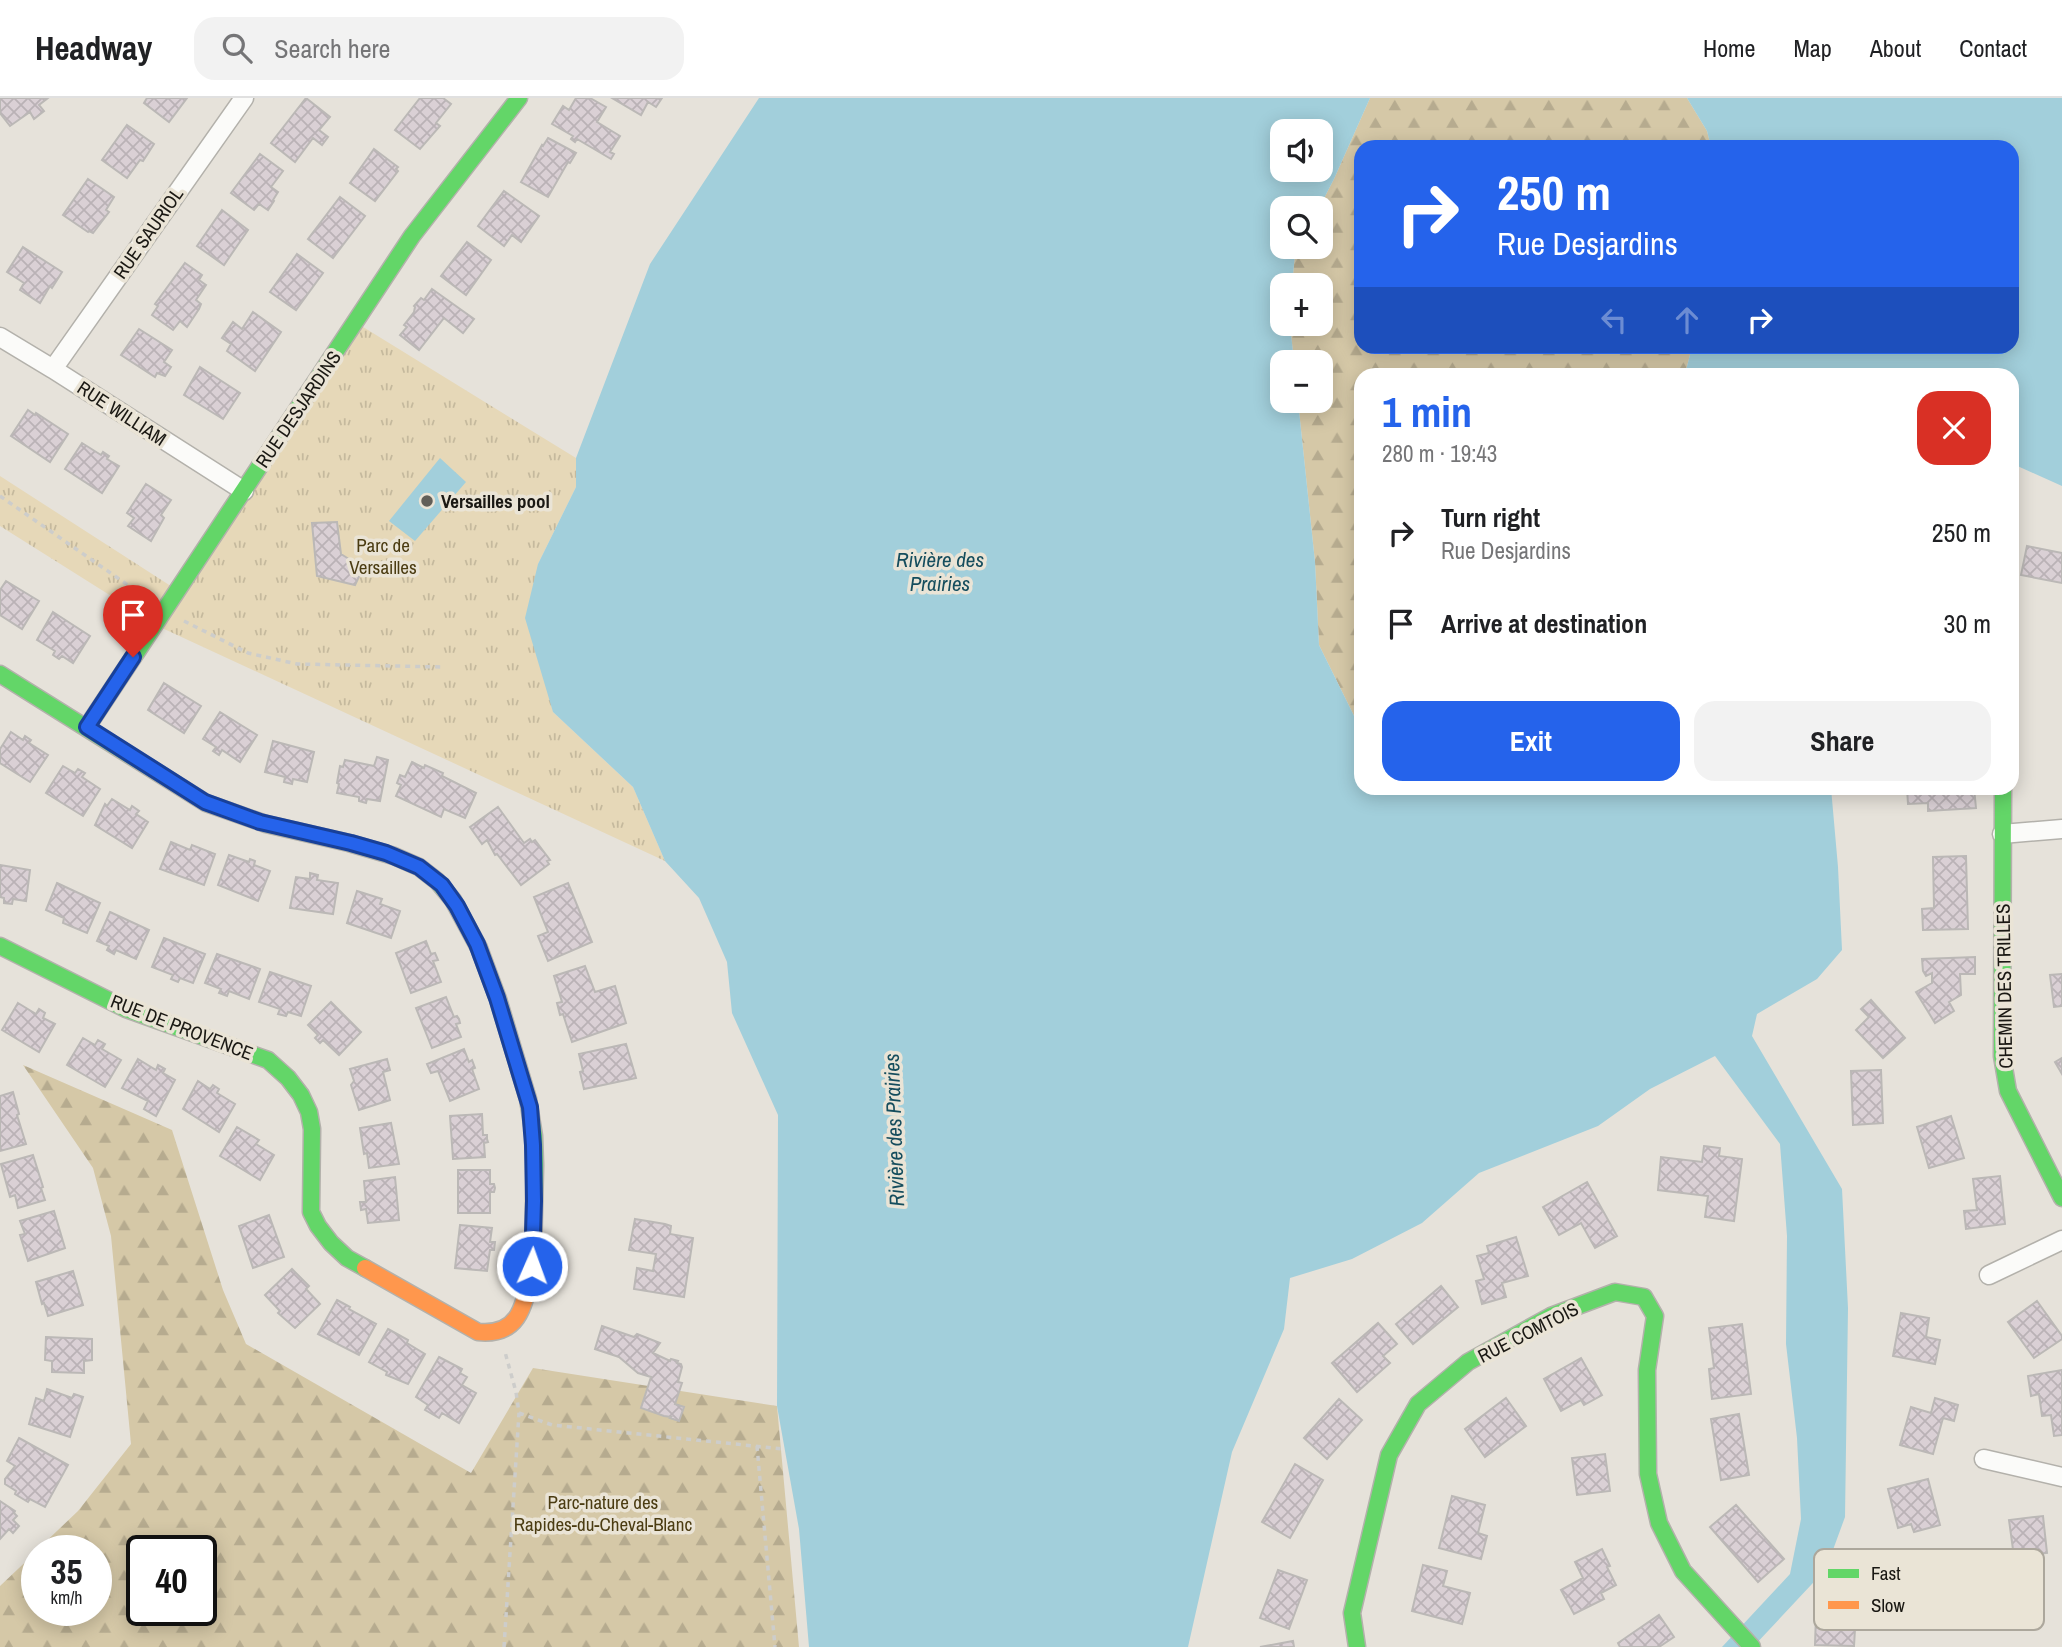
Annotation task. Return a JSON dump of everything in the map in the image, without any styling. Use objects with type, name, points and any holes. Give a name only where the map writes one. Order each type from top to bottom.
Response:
[{"type":"street","name":"RUE SAURIOL","points":[[53,369],[216,134],[244,98]]},
{"type":"street","name":"RUE DESJARDINS","points":[[87,727],[412,236],[519,98]]},
{"type":"street","name":"RUE WILLIAM","points":[[0,337],[244,491]]},
{"type":"street","points":[[0,674],[205,802],[260,822],[386,853],[419,867],[442,885],[457,906],[477,944],[497,998],[530,1107],[534,1201],[532,1266],[526,1297],[518,1316],[499,1333]]},
{"type":"street","name":"CHEMIN DES TRILLES","points":[[2003,795],[2002,1056],[2008,1091],[2056,1168],[2062,1198]]},
{"type":"street","points":[[2002,834],[2062,829]]},
{"type":"street","name":"RUE DE PROVENCE","points":[[0,946],[126,1009],[246,1051],[268,1060],[288,1074],[304,1096],[312,1118],[311,1212],[317,1227],[329,1243],[347,1258],[451,1318],[478,1332],[499,1333]]},
{"type":"street","points":[[1989,1275],[2062,1240]]},
{"type":"street","name":"RUE COMTOIS","points":[[1357,1647],[1352,1613],[1389,1455],[1418,1404],[1468,1362],[1551,1316],[1615,1292],[1644,1297],[1656,1316],[1647,1370],[1648,1474],[1659,1523],[1683,1572],[1752,1647]]},
{"type":"street","points":[[1984,1459],[2062,1477]]},
{"type":"path","points":[[0,496],[164,611],[248,653],[297,664],[443,667]]},
{"type":"path","points":[[499,1333],[516,1392],[519,1413],[504,1647]]},
{"type":"path","points":[[519,1413],[552,1424],[783,1449]]},
{"type":"path","points":[[757,1446],[775,1647]]},
{"type":"green space","points":[[1370,98],[1687,98],[1707,131],[1709,140],[1354,140],[1354,354],[1690,354],[1687,368],[1354,368],[1354,716],[1319,645],[1315,562],[1299,413],[1333,413],[1333,350],[1293,350],[1291,336],[1333,336],[1333,273],[1293,273],[1295,259],[1333,259],[1333,196],[1325,196]]},
{"type":"green space","name":"Parc de Versailles","points":[[355,322],[576,458],[576,487],[538,564],[553,712],[633,787],[665,861],[162,628],[0,526],[0,476],[177,590]]},
{"type":"green space","name":"Parc-nature des Rapides-du-Cheval-Blanc","points":[[23,1065],[172,1130],[223,1290],[246,1344],[471,1473],[533,1368],[777,1406],[799,1647],[0,1647],[0,1586],[21,1566],[21,1626],[112,1626],[112,1535],[53,1535],[78,1511],[131,1444],[111,1236],[93,1168]]},
{"type":"water","name":"Rivière des Prairies","points":[[759,98],[1370,98],[1333,181],[1333,119],[1270,119],[1270,182],[1332,182],[1325,196],[1270,196],[1270,259],[1295,259],[1293,273],[1270,273],[1270,336],[1291,336],[1293,350],[1270,350],[1270,413],[1299,413],[1315,562],[1319,645],[1354,716],[1354,795],[1832,795],[1842,950],[1817,979],[1757,1014],[1752,1036],[1842,1189],[1848,1308],[1845,1517],[1833,1549],[1814,1549],[1814,1582],[1753,1647],[1722,1647],[1790,1574],[1801,1519],[1797,1438],[1786,1344],[1787,1236],[1780,1144],[1715,1056],[1650,1089],[1598,1126],[1479,1173],[1422,1223],[1352,1259],[1290,1278],[1284,1329],[1232,1452],[1188,1647],[809,1647],[799,1529],[777,1406],[778,1115],[732,1013],[727,962],[699,898],[665,861],[633,787],[553,712],[525,618],[538,564],[576,487],[576,458],[650,264]]},
{"type":"water","points":[[1687,98],[2062,98],[2062,486],[2019,467],[2019,368],[1687,368],[1690,354],[2019,354],[2019,140],[1709,140],[1707,131]]},
{"type":"water","name":"Versailles pool","points":[[440,458],[466,482],[415,541],[389,521]]},
{"type":"building","points":[[0,98],[48,98],[39,105],[44,111],[34,119],[30,112],[10,126],[0,113]]},
{"type":"building","points":[[147,98],[187,98],[169,122],[144,103]]},
{"type":"building","points":[[306,98],[330,117],[319,130],[328,137],[322,145],[313,138],[295,162],[271,143]]},
{"type":"building","points":[[420,98],[443,98],[451,104],[436,123],[440,126],[420,149],[395,130]]},
{"type":"building","points":[[576,98],[590,98],[606,107],[597,122],[620,136],[610,152],[614,154],[611,159],[577,139],[575,142],[571,139],[573,136],[552,124],[563,106],[569,110]]},
{"type":"building","points":[[612,98],[662,98],[656,107],[648,102],[641,115]]},
{"type":"building","points":[[127,125],[154,144],[127,178],[102,160]]},
{"type":"building","points":[[548,138],[576,153],[548,197],[521,182]]},
{"type":"building","points":[[374,149],[398,167],[398,171],[375,201],[350,183]]},
{"type":"building","points":[[260,154],[283,171],[271,187],[278,192],[268,210],[259,204],[254,210],[231,193]]},
{"type":"building","points":[[88,179],[114,197],[106,210],[109,212],[93,233],[63,215]]},
{"type":"building","points":[[504,191],[539,216],[521,242],[512,235],[504,246],[478,226]]},
{"type":"building","points":[[340,197],[365,216],[333,258],[308,239]]},
{"type":"building","points":[[222,210],[248,230],[224,265],[197,246]]},
{"type":"building","points":[[467,242],[491,260],[466,295],[441,276]]},
{"type":"building","points":[[23,247],[62,272],[40,303],[20,290],[24,283],[7,272]]},
{"type":"building","points":[[297,254],[323,273],[296,310],[270,292]]},
{"type":"building","points":[[185,263],[202,275],[199,280],[206,285],[196,300],[201,304],[199,309],[187,327],[180,321],[173,330],[152,315],[158,306],[155,304]]},
{"type":"building","points":[[432,289],[474,319],[463,333],[444,318],[419,350],[400,335],[407,327],[404,325],[414,312],[414,306],[421,298],[424,300]]},
{"type":"building","points":[[253,312],[281,332],[255,371],[227,351],[231,344],[222,338],[233,322],[242,329]]},
{"type":"building","points":[[139,329],[172,350],[164,362],[171,367],[165,376],[157,373],[155,377],[121,355]]},
{"type":"building","points":[[200,367],[240,393],[223,419],[184,395]]},
{"type":"building","points":[[28,410],[68,434],[50,462],[11,436]]},
{"type":"building","points":[[82,443],[101,455],[103,452],[109,456],[107,459],[119,466],[102,493],[65,469]]},
{"type":"building","points":[[146,484],[171,500],[161,515],[164,518],[151,541],[128,526],[134,518],[127,513]]},
{"type":"building","points":[[337,522],[341,554],[363,568],[355,585],[317,576],[312,523]]},
{"type":"building","points":[[2027,546],[2062,553],[2062,583],[2021,575]]},
{"type":"building","points":[[6,581],[39,601],[22,629],[0,615],[0,590]]},
{"type":"building","points":[[53,612],[90,636],[73,663],[62,656],[59,659],[53,655],[55,651],[37,640]]},
{"type":"building","points":[[164,683],[201,706],[184,733],[148,710]]},
{"type":"building","points":[[220,712],[257,735],[240,762],[222,750],[219,755],[213,751],[216,747],[203,739]]},
{"type":"building","points":[[11,732],[23,740],[25,736],[31,740],[29,743],[48,755],[30,782],[0,763],[0,749]]},
{"type":"building","points":[[273,741],[314,752],[307,782],[293,779],[292,784],[284,782],[285,777],[265,772]]},
{"type":"building","points":[[377,757],[388,760],[380,801],[367,799],[366,803],[359,801],[359,797],[337,793],[340,766],[343,767],[345,760],[374,766]]},
{"type":"building","points":[[412,762],[443,773],[442,776],[476,793],[465,818],[444,809],[441,817],[396,796],[401,785],[397,783],[400,775],[405,777]]},
{"type":"building","points":[[63,766],[75,773],[78,769],[85,773],[82,777],[100,789],[83,816],[46,793]]},
{"type":"building","points":[[1907,795],[1975,795],[1976,808],[1928,811],[1928,803],[1908,804]]},
{"type":"building","points":[[112,799],[130,810],[132,806],[139,811],[136,814],[148,822],[132,848],[95,825],[105,804],[107,806]]},
{"type":"building","points":[[498,807],[524,843],[530,839],[532,842],[535,840],[550,860],[547,861],[549,864],[521,885],[497,854],[495,855],[487,840],[482,844],[470,827]]},
{"type":"building","points":[[171,842],[190,850],[192,845],[215,854],[204,885],[160,869]]},
{"type":"building","points":[[229,855],[249,862],[250,859],[255,861],[254,865],[270,871],[258,901],[218,885]]},
{"type":"building","points":[[1966,856],[1968,929],[1923,930],[1922,909],[1934,908],[1933,857]]},
{"type":"building","points":[[0,865],[30,870],[26,901],[13,899],[12,904],[4,903],[4,898],[0,897]]},
{"type":"building","points":[[310,873],[318,875],[317,880],[338,883],[333,914],[290,908],[296,877],[310,879]]},
{"type":"building","points":[[57,883],[100,903],[87,933],[63,923],[64,918],[46,910]]},
{"type":"building","points":[[568,883],[592,942],[548,961],[538,936],[548,932],[534,897]]},
{"type":"building","points":[[357,891],[382,899],[380,904],[400,911],[391,938],[347,923]]},
{"type":"building","points":[[110,912],[149,930],[136,959],[116,950],[114,954],[107,950],[109,946],[97,941]]},
{"type":"building","points":[[164,938],[205,954],[193,983],[180,978],[178,982],[171,979],[173,975],[152,967]]},
{"type":"building","points":[[426,941],[431,954],[435,953],[438,960],[433,961],[441,982],[411,993],[396,953]]},
{"type":"building","points":[[217,954],[260,969],[249,999],[229,991],[227,996],[219,993],[221,989],[205,983]]},
{"type":"building","points":[[1975,957],[1975,974],[1960,974],[1961,995],[1949,1002],[1954,1011],[1935,1023],[1916,992],[1932,983],[1932,973],[1926,976],[1922,959]]},
{"type":"building","points":[[585,966],[595,992],[615,986],[626,1023],[572,1042],[563,1014],[560,1015],[557,1003],[562,1002],[554,976]]},
{"type":"building","points":[[270,972],[311,986],[301,1016],[288,1012],[286,1016],[278,1014],[280,1009],[259,1002]]},
{"type":"building","points":[[2062,974],[2062,1006],[2054,1007],[2050,975]]},
{"type":"building","points":[[446,997],[454,1017],[459,1019],[460,1023],[456,1024],[461,1037],[432,1048],[416,1008]]},
{"type":"building","points":[[1871,1000],[1905,1038],[1883,1058],[1856,1030],[1869,1017],[1861,1009]]},
{"type":"building","points":[[331,1002],[361,1032],[339,1055],[323,1040],[320,1043],[315,1038],[318,1035],[308,1025]]},
{"type":"building","points":[[18,1003],[36,1014],[39,1009],[45,1013],[43,1018],[55,1024],[39,1052],[2,1030]]},
{"type":"building","points":[[83,1038],[95,1045],[98,1040],[105,1044],[102,1049],[121,1060],[105,1087],[67,1065]]},
{"type":"building","points":[[626,1044],[636,1078],[584,1089],[579,1054]]},
{"type":"building","points":[[464,1049],[469,1062],[472,1060],[475,1068],[472,1069],[479,1089],[450,1101],[438,1071],[431,1073],[427,1064]]},
{"type":"building","points":[[2062,1058],[2062,1074],[2055,1062]]},
{"type":"building","points":[[138,1059],[156,1070],[158,1065],[165,1069],[163,1073],[175,1080],[156,1116],[144,1109],[148,1101],[122,1088]]},
{"type":"building","points":[[387,1059],[390,1070],[383,1072],[390,1100],[359,1110],[351,1085],[354,1081],[350,1069]]},
{"type":"building","points":[[1881,1070],[1883,1123],[1853,1125],[1851,1071]]},
{"type":"building","points":[[198,1081],[210,1089],[213,1085],[219,1089],[217,1093],[235,1104],[219,1132],[183,1109]]},
{"type":"building","points":[[13,1092],[26,1144],[0,1151],[0,1096]]},
{"type":"building","points":[[482,1114],[483,1135],[487,1135],[488,1142],[484,1143],[485,1157],[453,1159],[450,1116]]},
{"type":"building","points":[[1951,1116],[1964,1158],[1929,1168],[1917,1127]]},
{"type":"building","points":[[391,1123],[399,1164],[369,1168],[360,1128]]},
{"type":"building","points":[[237,1127],[259,1140],[256,1144],[274,1155],[260,1180],[220,1156]]},
{"type":"building","points":[[1704,1146],[1720,1148],[1719,1156],[1742,1159],[1734,1221],[1705,1217],[1708,1196],[1658,1190],[1661,1157],[1702,1162]]},
{"type":"building","points":[[33,1155],[45,1200],[18,1208],[15,1195],[10,1197],[1,1164]]},
{"type":"building","points":[[458,1170],[490,1170],[490,1184],[494,1184],[495,1188],[494,1192],[490,1192],[490,1213],[458,1213]]},
{"type":"building","points":[[2000,1176],[2005,1224],[1966,1229],[1964,1211],[1977,1210],[1973,1179]]},
{"type":"building","points":[[395,1177],[399,1220],[368,1223],[366,1209],[361,1210],[360,1202],[366,1202],[364,1181]]},
{"type":"building","points":[[1587,1182],[1617,1236],[1595,1248],[1581,1223],[1559,1235],[1543,1207]]},
{"type":"building","points":[[54,1211],[65,1248],[28,1261],[20,1235],[25,1234],[20,1221]]},
{"type":"building","points":[[269,1215],[284,1257],[253,1268],[239,1226]]},
{"type":"building","points":[[635,1219],[665,1224],[671,1226],[670,1234],[693,1238],[684,1297],[634,1289],[637,1268],[653,1271],[656,1254],[629,1250]]},
{"type":"building","points":[[460,1225],[492,1228],[490,1242],[495,1242],[494,1250],[490,1250],[487,1271],[455,1268]]},
{"type":"building","points":[[1516,1237],[1528,1276],[1502,1283],[1506,1297],[1482,1304],[1476,1281],[1484,1279],[1477,1256],[1489,1253],[1487,1246]]},
{"type":"building","points":[[292,1269],[309,1286],[306,1289],[320,1304],[295,1328],[278,1313],[280,1311],[265,1295]]},
{"type":"building","points":[[73,1271],[83,1305],[48,1316],[36,1282]]},
{"type":"building","points":[[1441,1286],[1458,1307],[1413,1344],[1396,1324]]},
{"type":"building","points":[[337,1300],[376,1324],[359,1355],[318,1334]]},
{"type":"building","points":[[2037,1301],[2062,1339],[2034,1358],[2008,1322]]},
{"type":"building","points":[[1901,1313],[1929,1318],[1926,1337],[1940,1340],[1935,1364],[1893,1356]]},
{"type":"building","points":[[1378,1323],[1397,1344],[1383,1356],[1390,1363],[1357,1392],[1332,1363]]},
{"type":"building","points":[[1742,1324],[1751,1394],[1712,1399],[1709,1369],[1714,1368],[1709,1328]]},
{"type":"building","points":[[602,1326],[634,1337],[637,1334],[660,1343],[653,1353],[681,1364],[678,1382],[682,1383],[675,1404],[684,1407],[679,1421],[641,1408],[651,1377],[638,1373],[619,1357],[595,1349]]},
{"type":"building","points":[[388,1329],[425,1354],[408,1384],[386,1375],[387,1372],[369,1362]]},
{"type":"building","points":[[46,1337],[92,1339],[92,1360],[84,1361],[84,1373],[52,1372],[52,1361],[45,1360]]},
{"type":"building","points":[[439,1357],[462,1369],[460,1373],[467,1377],[462,1385],[476,1393],[459,1423],[442,1413],[439,1418],[425,1410],[428,1405],[416,1397]]},
{"type":"building","points":[[1581,1358],[1602,1395],[1584,1405],[1581,1400],[1561,1411],[1544,1379]]},
{"type":"building","points":[[2062,1370],[2062,1435],[2054,1436],[2051,1415],[2042,1416],[2039,1394],[2031,1396],[2028,1376]]},
{"type":"building","points":[[47,1389],[72,1398],[74,1394],[83,1397],[70,1437],[29,1424],[36,1398],[44,1401]]},
{"type":"building","points":[[1506,1398],[1526,1426],[1485,1457],[1465,1429]]},
{"type":"building","points":[[1935,1398],[1958,1405],[1954,1421],[1943,1418],[1933,1454],[1900,1445],[1911,1407],[1931,1413]]},
{"type":"building","points":[[1339,1399],[1362,1420],[1327,1459],[1304,1438]]},
{"type":"building","points":[[1739,1414],[1749,1475],[1721,1480],[1711,1419]]},
{"type":"building","points":[[19,1438],[68,1465],[45,1507],[30,1499],[28,1502],[5,1484],[5,1479],[15,1466],[7,1461]]},
{"type":"building","points":[[1605,1454],[1610,1491],[1577,1495],[1572,1458]]},
{"type":"building","points":[[1295,1464],[1323,1480],[1290,1538],[1262,1522]]},
{"type":"building","points":[[1928,1479],[1940,1525],[1914,1532],[1911,1524],[1898,1528],[1888,1489]]},
{"type":"building","points":[[1452,1496],[1485,1505],[1478,1533],[1487,1536],[1481,1559],[1439,1548]]},
{"type":"building","points":[[0,1501],[15,1511],[17,1516],[13,1520],[19,1526],[13,1533],[9,1529],[0,1539]]},
{"type":"building","points":[[1736,1505],[1784,1559],[1758,1582],[1710,1527]]},
{"type":"building","points":[[2043,1516],[2047,1553],[2044,1553],[2044,1549],[2013,1549],[2009,1520]]},
{"type":"building","points":[[1602,1549],[1616,1585],[1601,1593],[1604,1599],[1574,1614],[1561,1590],[1583,1578],[1575,1562]]},
{"type":"building","points":[[1423,1565],[1447,1571],[1443,1586],[1470,1593],[1462,1624],[1412,1611]]},
{"type":"building","points":[[1278,1570],[1307,1580],[1289,1629],[1260,1618]]},
{"type":"building","points":[[1659,1615],[1674,1637],[1659,1647],[1620,1647],[1618,1643]]},
{"type":"building","points":[[1816,1630],[1855,1630],[1854,1646],[1815,1645]]},
{"type":"building","points":[[1293,1641],[1294,1647],[1260,1647]]},
{"type":"traffic: fast","points":[[87,727],[412,236],[519,98]]},
{"type":"traffic: fast","points":[[0,674],[206,803],[266,824],[394,856],[419,867],[437,881],[453,900],[479,948],[498,999],[528,1099],[535,1165],[530,1276]]},
{"type":"traffic: fast","points":[[2003,795],[2002,1056],[2008,1091],[2062,1198]]},
{"type":"traffic: fast","points":[[0,946],[126,1009],[268,1060],[288,1078],[301,1095],[309,1112],[312,1129],[311,1212],[331,1243],[347,1258],[365,1268]]},
{"type":"traffic: fast","points":[[1357,1647],[1352,1613],[1389,1455],[1418,1404],[1468,1362],[1551,1316],[1615,1292],[1644,1297],[1655,1316],[1647,1370],[1648,1474],[1659,1523],[1683,1571],[1752,1647]]},
{"type":"traffic: slow","points":[[365,1268],[478,1332],[502,1330],[510,1325],[521,1309],[530,1276]]},
{"type":"place","name":"Versailles pool","points":[[427,501]]},
{"type":"route","points":[[133,657],[87,727],[205,802],[260,822],[386,853],[419,867],[442,885],[457,906],[477,944],[497,998],[530,1107],[534,1201],[532,1266]]}]
